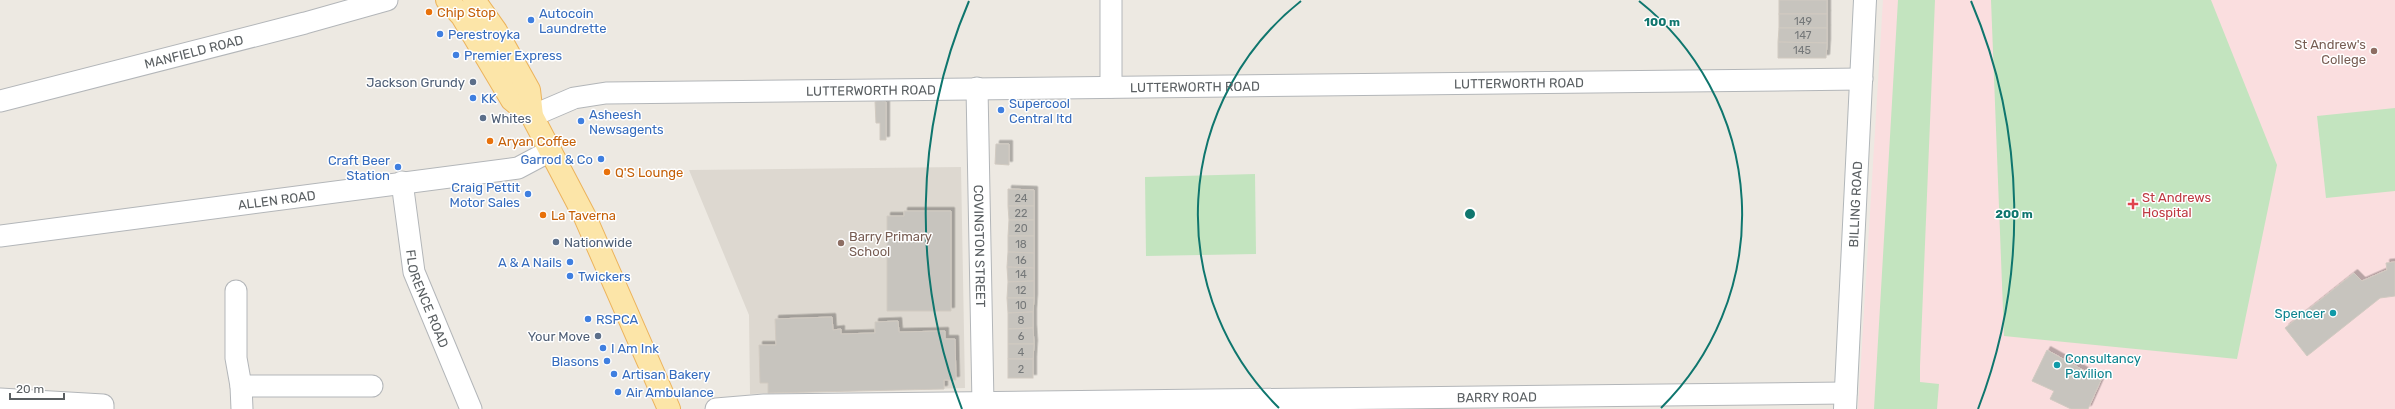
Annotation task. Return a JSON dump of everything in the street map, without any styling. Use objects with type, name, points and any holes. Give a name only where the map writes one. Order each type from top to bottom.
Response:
[{"type":"main road","points":[[447,0],[465,5],[512,100],[532,116],[588,224],[669,409]]},
{"type":"street","name":"MANFIELD ROAD","points":[[0,101],[305,23],[387,0]]},
{"type":"street","points":[[1111,0],[1112,87]]},
{"type":"street","name":"BILLING ROAD","points":[[1846,401],[1865,0]]},
{"type":"street","name":"LUTTERWORTH ROAD","points":[[532,116],[574,98],[606,93],[1862,79]]},
{"type":"street","name":"COVINGTON STREET","points":[[978,88],[983,404]]},
{"type":"street","name":"ALLEN ROAD","points":[[0,236],[402,182],[518,168],[550,151]]},
{"type":"street","name":"FLORENCE ROAD","points":[[402,182],[414,272],[471,409]]},
{"type":"street","points":[[236,291],[236,358],[237,372],[242,386],[242,409]]},
{"type":"street","points":[[242,386],[372,386]]},
{"type":"street","points":[[0,400],[103,407]]},
{"type":"street","name":"BARRY ROAD","points":[[716,409],[764,405],[1846,401]]},
{"type":"shaded area","name":"St Andrews Hospital","points":[[1883,0],[2395,0],[2395,409],[1858,409]]},
{"type":"shaded area","name":"Barry Primary School","points":[[961,167],[965,388],[750,394],[749,315],[689,170]]},
{"type":"green space","points":[[1898,0],[1935,0],[1920,382],[1939,384],[1937,409],[1874,409]]},
{"type":"green space","points":[[1991,0],[2211,0],[2277,165],[2237,359],[2004,336]]},
{"type":"green space","points":[[2395,108],[2395,191],[2326,198],[2317,116]]},
{"type":"green space","points":[[1255,174],[1256,254],[1146,256],[1145,177]]},
{"type":"building","points":[[1779,0],[1827,0],[1827,14],[1779,14]]},
{"type":"building","points":[[1779,14],[1827,14],[1827,28],[1779,28]]},
{"type":"building","points":[[1779,28],[1827,28],[1827,43],[1778,42]]},
{"type":"building","points":[[1778,42],[1827,43],[1826,58],[1778,58]]},
{"type":"building","points":[[875,102],[886,102],[886,140],[880,140],[880,123],[876,123]]},
{"type":"building","points":[[996,144],[1009,144],[1009,165],[995,164]]},
{"type":"building","points":[[1008,189],[1034,190],[1034,206],[1008,206]]},
{"type":"building","points":[[1008,206],[1034,206],[1034,220],[1009,220]]},
{"type":"building","points":[[904,211],[951,211],[951,311],[887,311],[887,216],[904,216]]},
{"type":"building","points":[[1009,220],[1034,220],[1034,236],[1008,236]]},
{"type":"building","points":[[1008,236],[1034,236],[1034,253],[1008,252]]},
{"type":"building","points":[[1008,252],[1034,253],[1034,268],[1007,267]]},
{"type":"building","name":"Spencer","points":[[2395,262],[2395,296],[2380,298],[2307,356],[2285,328],[2354,273],[2362,281],[2387,270],[2386,263]]},
{"type":"building","points":[[1007,267],[1034,268],[1034,281],[1008,282]]},
{"type":"building","points":[[1034,281],[1034,298],[1007,298],[1008,282]]},
{"type":"building","points":[[1007,298],[1034,298],[1033,312],[1008,313]]},
{"type":"building","points":[[1033,312],[1033,328],[1008,329],[1008,313]]},
{"type":"building","points":[[832,317],[833,330],[841,329],[841,334],[875,333],[875,322],[898,321],[899,332],[945,331],[945,339],[955,339],[956,380],[944,380],[944,389],[768,393],[768,383],[760,383],[759,345],[776,345],[775,319]]},
{"type":"building","points":[[1033,328],[1034,344],[1008,344],[1008,329]]},
{"type":"building","points":[[1008,344],[1034,344],[1033,359],[1008,359]]},
{"type":"building","name":"Consultancy Pavilion","points":[[2047,350],[2101,380],[2088,409],[2071,409],[2050,399],[2054,391],[2032,381]]},
{"type":"building","points":[[1008,359],[1033,359],[1033,378],[1008,378]]},
{"type":"place","name":"Chip Stop","points":[[429,12]]},
{"type":"place","name":"Autocoin Laundrette","points":[[531,20]]},
{"type":"place","name":"Perestroyka","points":[[440,34]]},
{"type":"place","name":"St Andrew's College","points":[[2374,51]]},
{"type":"place","name":"Premier Express","points":[[456,55]]},
{"type":"place","name":"Jackson Grundy","points":[[473,82]]},
{"type":"place","name":"KK","points":[[473,98]]},
{"type":"place","name":"Supercool Central ltd","points":[[1001,110]]},
{"type":"place","name":"Whites","points":[[483,118]]},
{"type":"place","name":"Asheesh Newsagents","points":[[581,121]]},
{"type":"place","name":"Aryan Coffee","points":[[490,141]]},
{"type":"place","name":"Garrod & Co","points":[[601,159]]},
{"type":"place","name":"Craft Beer Station","points":[[398,167]]},
{"type":"place","name":"Q'S Lounge","points":[[607,172]]},
{"type":"place","name":"Craig Pettit Motor Sales","points":[[528,194]]},
{"type":"place","name":"St Andrews Hospital","points":[[2133,204]]},
{"type":"place","name":"La Taverna","points":[[543,215]]},
{"type":"place","name":"Nationwide","points":[[556,242]]},
{"type":"place","name":"Barry Primary School","points":[[841,243]]},
{"type":"place","name":"A & A Nails","points":[[570,262]]},
{"type":"place","name":"Twickers","points":[[570,276]]},
{"type":"place","name":"Spencer","points":[[2333,313]]},
{"type":"place","name":"RSPCA","points":[[588,319]]},
{"type":"place","name":"Your Move","points":[[598,336]]},
{"type":"place","name":"I Am Ink","points":[[603,348]]},
{"type":"place","name":"Blasons","points":[[607,361]]},
{"type":"place","name":"Consultancy Pavilion","points":[[2057,365]]},
{"type":"place","name":"Artisan Bakery","points":[[614,374]]},
{"type":"place","name":"Air Ambulance","points":[[618,392]]}]
